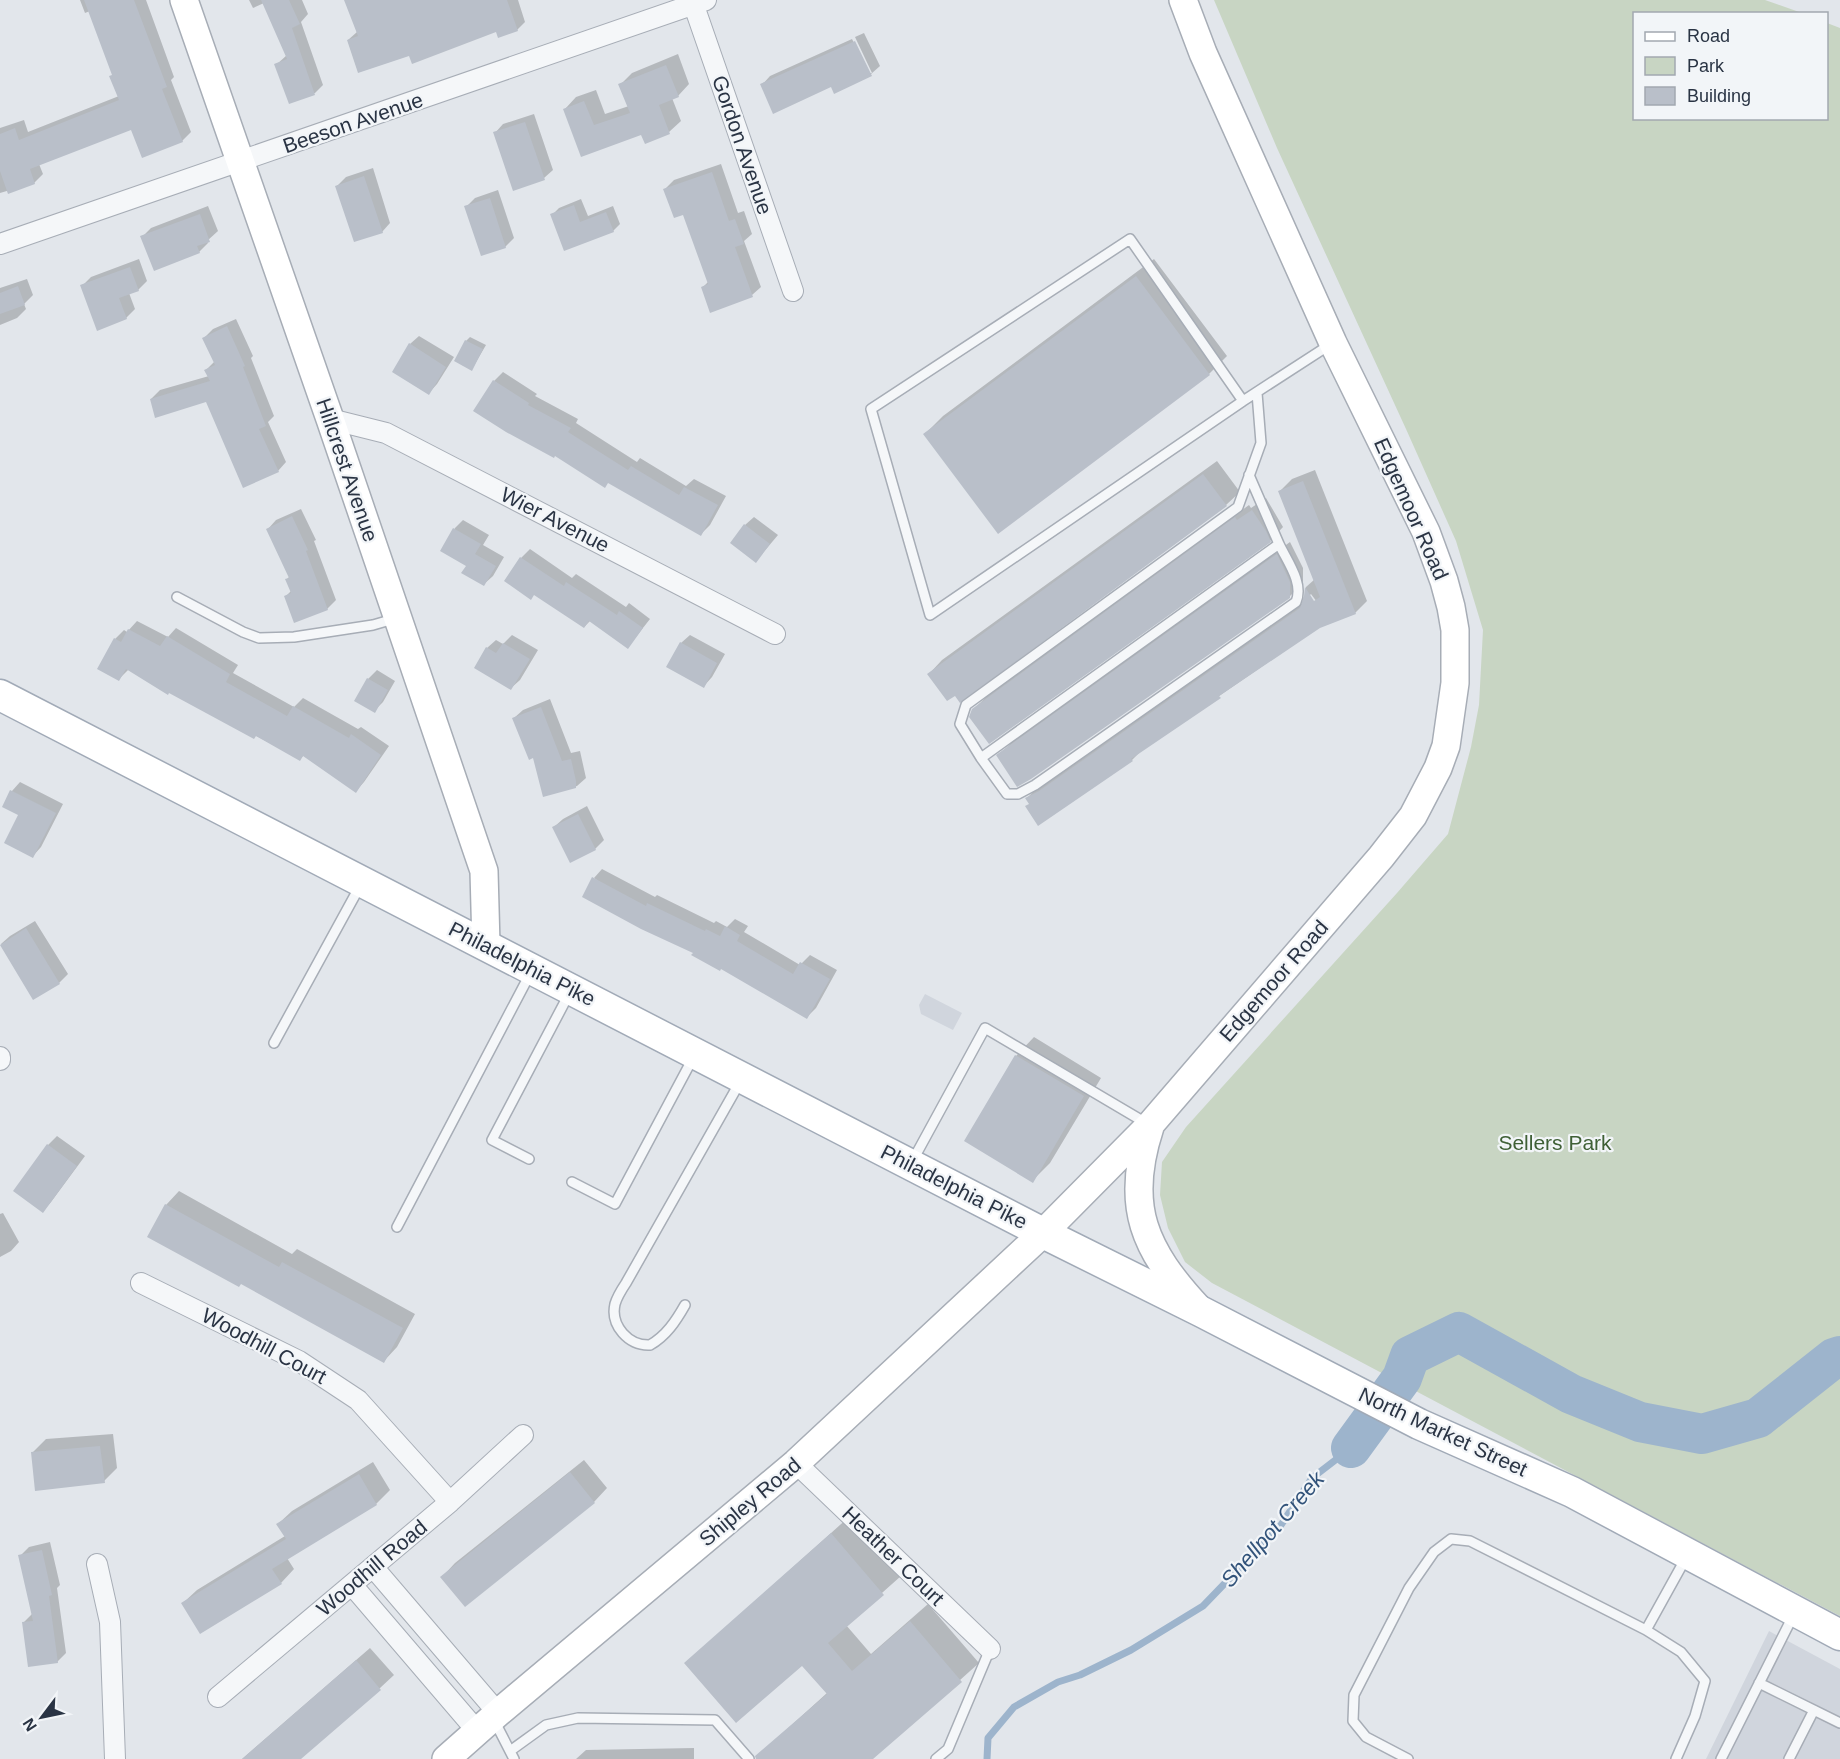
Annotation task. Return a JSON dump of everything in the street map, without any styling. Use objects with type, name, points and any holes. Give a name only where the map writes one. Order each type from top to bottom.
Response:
[{"type":"main road","name":"Hillcrest Avenue","points":[[184,0],[484,872],[486,945]]},
{"type":"main road","name":"Edgemoor Road","points":[[1043,1233],[1150,1125],[1381,857],[1413,816],[1438,768],[1446,746],[1455,683],[1455,630],[1444,581],[1426,532],[1333,343],[1203,53],[1184,0]]},
{"type":"main road","name":"Philadelphia Pike","points":[[0,695],[1043,1233]]},
{"type":"main road","points":[[1150,1125],[1141,1154],[1138,1181],[1140,1212],[1150,1243],[1161,1262],[1178,1286],[1202,1312]]},
{"type":"main road","name":"North Market Street","points":[[1043,1233],[1419,1424],[1572,1492],[1840,1635]]},
{"type":"main road","name":"Shipley Road","points":[[446,1759],[489,1720],[796,1463],[1043,1233]]},
{"type":"street","name":"Beeson Avenue","points":[[0,244],[697,1]]},
{"type":"street","name":"Gordon Avenue","points":[[697,1],[793,291]]},
{"type":"street","name":"Wier Avenue","points":[[330,419],[386,433],[775,634]]},
{"type":"street","name":"Woodhill Court","points":[[141,1283],[299,1360],[358,1400],[450,1502]]},
{"type":"street","name":"Woodhill Road","points":[[218,1697],[450,1502],[523,1436]]},
{"type":"street","name":"Heather Court","points":[[796,1463],[990,1649]]},
{"type":"street","points":[[97,1564],[110,1622],[115,1759]]},
{"type":"street","points":[[374,1567],[489,1720]]},
{"type":"street","points":[[352,1585],[489,1720]]},
{"type":"lane","points":[[1243,401],[1130,239],[871,410],[930,615],[1243,401],[1333,343]]},
{"type":"lane","points":[[1250,476],[1296,580],[1299,594],[1296,602],[1035,785],[1018,794],[1007,794],[960,724],[966,705],[1238,507],[1261,443],[1257,393]]},
{"type":"lane","points":[[981,758],[1279,544]]},
{"type":"lane","points":[[177,597],[259,638],[294,637],[373,625],[398,618]]},
{"type":"lane","points":[[274,1043],[363,881]]},
{"type":"lane","points":[[397,1227],[532,969]]},
{"type":"lane","points":[[529,1159],[492,1140],[572,989]]},
{"type":"lane","points":[[911,1165],[985,1028],[1150,1125]]},
{"type":"lane","points":[[572,1182],[615,1204],[695,1053]]},
{"type":"lane","points":[[685,1305],[675,1323],[650,1346],[637,1344],[628,1339],[618,1327],[615,1317],[615,1305],[626,1282],[742,1078]]},
{"type":"lane","points":[[1408,1759],[1366,1737],[1353,1721],[1354,1695],[1409,1588],[1434,1552],[1452,1539],[1470,1541],[1646,1630],[1681,1652],[1705,1680],[1695,1716],[1676,1759]]},
{"type":"lane","points":[[1646,1630],[1688,1554]]},
{"type":"lane","points":[[1721,1759],[1795,1611]]},
{"type":"lane","points":[[936,1759],[948,1749],[990,1649]]},
{"type":"lane","points":[[1759,1683],[1840,1723]]},
{"type":"lane","points":[[1789,1759],[1814,1710]]},
{"type":"lane","points":[[489,1720],[512,1755],[546,1725],[578,1718],[715,1720],[749,1759]]},
{"type":"shaded area","points":[[925,994],[962,1013],[953,1030],[921,1014],[919,1005]]},
{"type":"shaded area","points":[[1769,1631],[1840,1669],[1840,1759],[1706,1759]]},
{"type":"green space","name":"Sellers Park","points":[[1214,0],[1765,0],[1799,12],[1633,12],[1633,120],[1828,120],[1828,23],[1840,28],[1840,1616],[1212,1283],[1185,1262],[1168,1228],[1160,1195],[1162,1162],[1186,1127],[1448,834],[1471,747],[1479,705],[1483,630],[1456,541],[1277,148]]},
{"type":"building","points":[[84,0],[134,0],[167,87],[162,89],[183,142],[142,158],[131,130],[30,169],[35,184],[8,194],[0,171],[0,134],[15,128],[19,140],[119,100]]},
{"type":"building","points":[[261,0],[289,0],[300,24],[292,28],[315,95],[289,104],[274,64],[287,59]]},
{"type":"building","points":[[344,0],[507,0],[518,31],[498,38],[496,32],[412,64],[409,56],[358,73],[347,40],[358,36]]},
{"type":"building","points":[[855,41],[872,76],[834,94],[831,87],[773,114],[760,84]]},
{"type":"building","points":[[666,65],[679,97],[659,105],[670,134],[645,144],[641,135],[581,157],[563,109],[584,101],[594,125],[630,113],[618,84]]},
{"type":"building","points":[[525,122],[545,180],[513,191],[493,132]]},
{"type":"building","points":[[712,172],[729,221],[735,219],[744,244],[735,247],[753,297],[710,313],[701,287],[708,284],[683,215],[674,218],[663,189]]},
{"type":"building","points":[[364,176],[383,233],[354,242],[335,186]]},
{"type":"building","points":[[490,198],[506,248],[481,256],[464,206]]},
{"type":"building","points":[[574,205],[580,222],[606,212],[614,232],[564,251],[550,214]]},
{"type":"building","points":[[200,214],[210,242],[197,246],[200,253],[154,271],[140,236]]},
{"type":"building","points":[[130,267],[139,291],[119,298],[127,319],[97,331],[80,285]]},
{"type":"building","points":[[1136,276],[1210,375],[998,534],[923,434]]},
{"type":"building","points":[[18,286],[25,305],[0,314],[0,293]]},
{"type":"building","points":[[227,326],[245,366],[243,367],[266,426],[259,429],[279,472],[243,488],[206,402],[155,418],[150,399],[210,381],[204,370],[215,365],[202,338]]},
{"type":"building","points":[[465,340],[483,349],[472,371],[454,361]]},
{"type":"building","points":[[409,343],[446,367],[429,395],[392,372]]},
{"type":"building","points":[[493,380],[529,403],[528,405],[571,428],[568,432],[628,470],[631,466],[679,495],[684,487],[718,505],[701,536],[608,483],[605,488],[555,456],[554,458],[506,432],[473,411]]},
{"type":"building","points":[[1203,474],[1227,506],[960,703],[955,696],[947,701],[927,674]]},
{"type":"building","points":[[1303,481],[1356,614],[1320,628],[1219,696],[1221,698],[1038,826],[1025,806],[1029,804],[1025,798],[1039,791],[1300,608],[1305,587],[1314,601],[1320,597],[1278,491]]},
{"type":"building","points":[[1252,510],[1271,542],[989,744],[969,717],[972,709],[1235,517],[1237,520]]},
{"type":"building","points":[[292,516],[308,550],[306,551],[328,610],[294,623],[284,596],[291,593],[285,579],[289,578],[266,529]]},
{"type":"building","points":[[744,524],[770,544],[756,563],[730,543]]},
{"type":"building","points":[[453,528],[481,544],[475,554],[496,566],[484,586],[461,573],[466,566],[440,551]]},
{"type":"building","points":[[1277,554],[1290,582],[1290,598],[1017,787],[996,755]]},
{"type":"building","points":[[520,557],[564,586],[566,582],[617,615],[619,611],[643,628],[628,649],[589,621],[584,628],[534,595],[531,600],[504,581]]},
{"type":"building","points":[[128,629],[160,646],[167,636],[230,674],[226,682],[287,716],[293,706],[349,738],[351,734],[381,755],[356,793],[303,756],[300,761],[256,736],[254,739],[169,693],[168,695],[126,669],[119,681],[97,669],[114,638],[121,642]]},
{"type":"building","points":[[680,642],[717,663],[704,688],[666,667]]},
{"type":"building","points":[[503,643],[530,659],[511,690],[474,668],[486,647],[496,653]]},
{"type":"building","points":[[367,678],[388,690],[375,713],[354,701]]},
{"type":"building","points":[[541,707],[562,761],[571,759],[576,781],[576,788],[543,797],[533,758],[529,760],[512,718]]},
{"type":"building","points":[[10,790],[56,813],[33,858],[4,843],[18,815],[2,807]]},
{"type":"building","points":[[578,814],[596,850],[570,863],[552,827]]},
{"type":"building","points":[[592,877],[646,906],[647,903],[705,931],[706,929],[720,936],[725,926],[740,935],[737,941],[793,974],[800,962],[830,979],[807,1019],[721,969],[720,971],[691,955],[693,953],[641,929],[582,897]]},
{"type":"building","points":[[26,928],[60,984],[33,1000],[0,945]]},
{"type":"building","points":[[1015,1055],[1084,1096],[1033,1183],[964,1141]]},
{"type":"building","points":[[47,1144],[77,1166],[43,1213],[13,1191]]},
{"type":"building","points":[[165,1204],[279,1267],[282,1262],[403,1328],[384,1363],[241,1284],[239,1287],[147,1237]]},
{"type":"building","points":[[100,1446],[105,1483],[35,1491],[31,1452]]},
{"type":"building","points":[[570,1472],[595,1503],[465,1607],[440,1577]]},
{"type":"building","points":[[359,1474],[377,1505],[272,1569],[282,1584],[200,1634],[181,1603],[286,1539],[276,1524]]},
{"type":"building","points":[[831,1533],[884,1595],[828,1643],[852,1671],[910,1621],[962,1682],[873,1759],[756,1759],[755,1756],[827,1694],[802,1666],[736,1723],[684,1663]]},
{"type":"building","points":[[42,1550],[52,1595],[49,1596],[58,1663],[28,1667],[22,1622],[33,1621],[18,1555]]},
{"type":"building","points":[[356,1660],[381,1690],[301,1759],[242,1759]]},
{"type":"waterway","name":"Shellpot Creek","points":[[1351,1448],[1402,1378],[1410,1356],[1459,1332],[1571,1394],[1640,1422],[1702,1434],[1758,1418],[1834,1358],[1840,1356]]},
{"type":"waterway","name":"Shellpot Creek","points":[[987,1759],[988,1738],[1014,1707],[1058,1682],[1080,1675],[1131,1650],[1203,1606],[1281,1525],[1312,1478],[1351,1448]]}]
